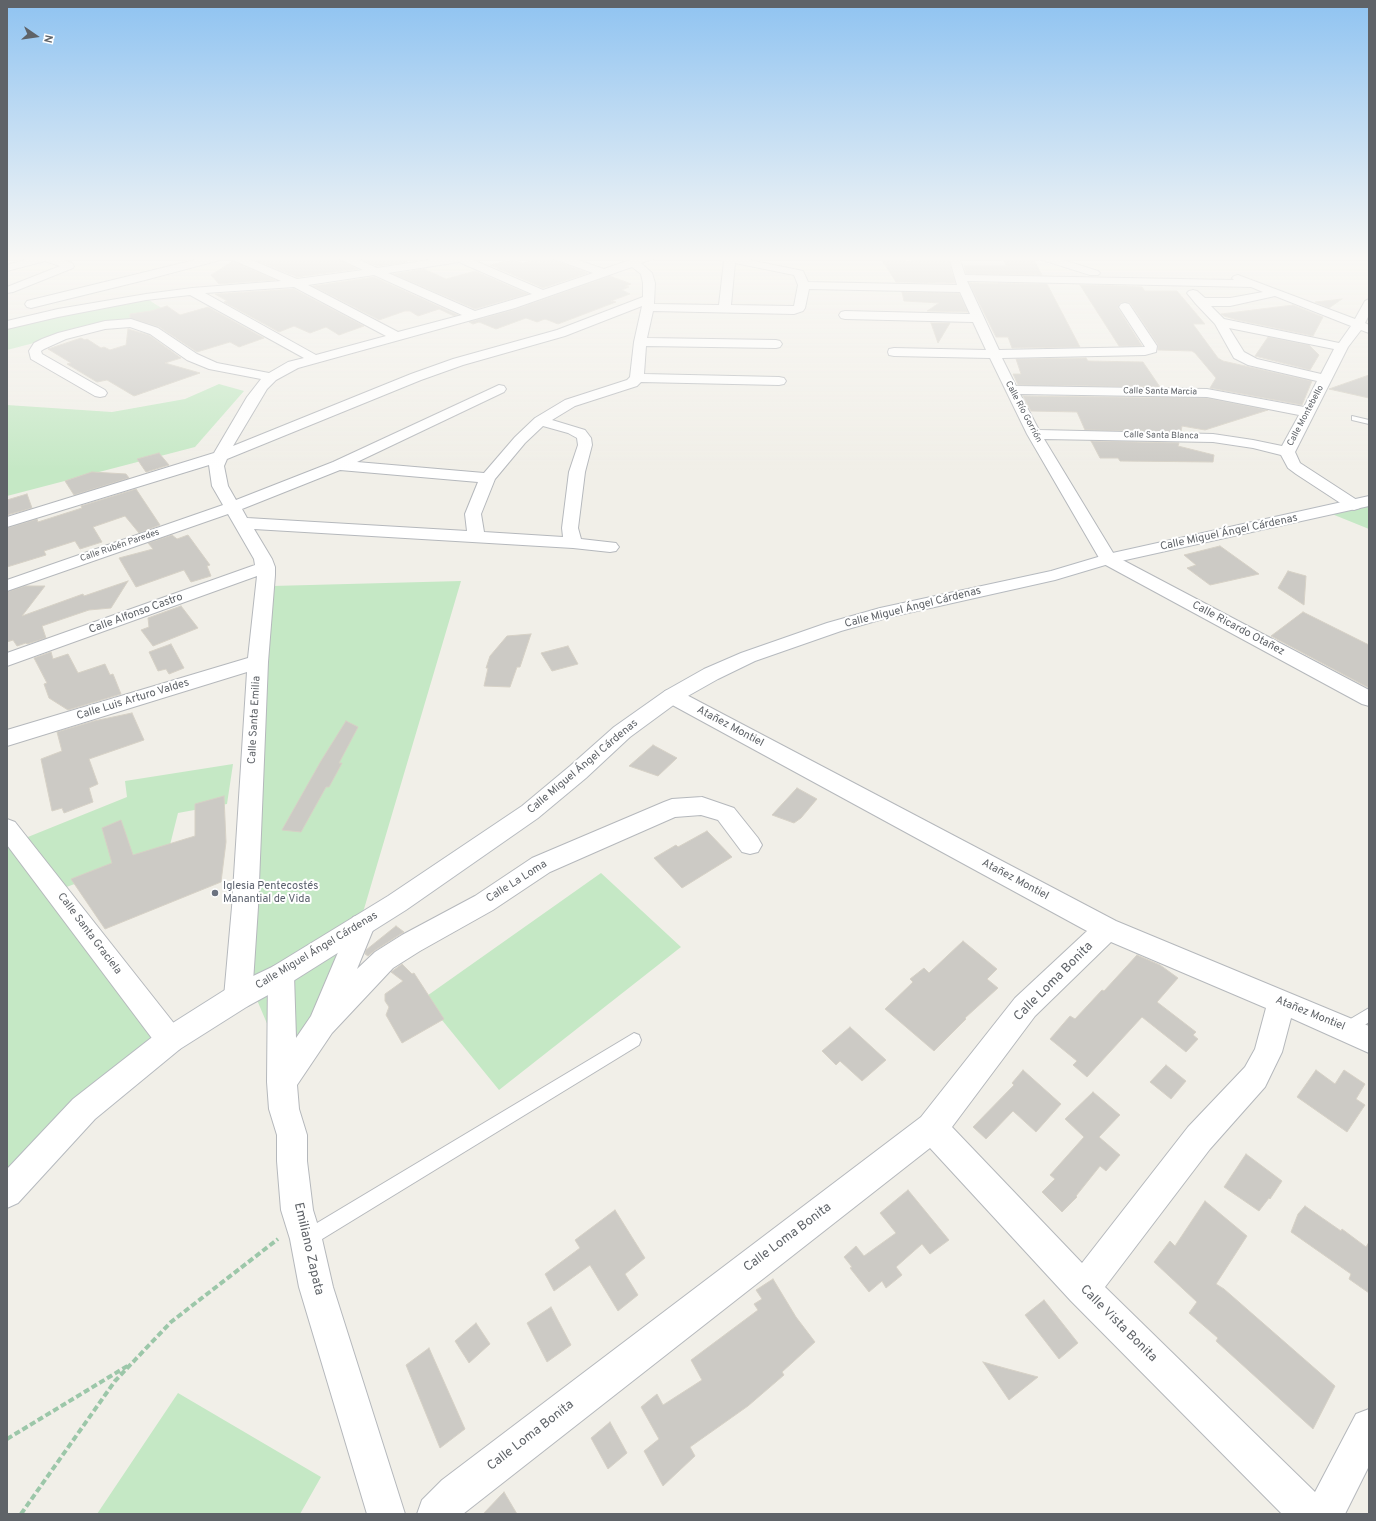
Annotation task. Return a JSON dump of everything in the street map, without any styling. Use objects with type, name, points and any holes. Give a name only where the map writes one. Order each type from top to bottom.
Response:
[{"type":"street","points":[[93,328],[62,336],[46,342],[39,346],[35,351],[36,356],[76,381],[100,393]]},
{"type":"street","points":[[145,328],[154,331],[192,357],[214,366],[271,377]]},
{"type":"street","points":[[260,328],[315,358]]},
{"type":"street","points":[[381,328],[398,337]]},
{"type":"street","points":[[266,567],[263,559],[220,486],[216,466],[254,397],[271,377],[293,365],[429,328]]},
{"type":"street","points":[[7,522],[221,456],[423,374],[458,362],[576,328]]},
{"type":"street","points":[[476,537],[473,514],[488,478],[510,450],[540,421],[570,403],[632,383],[637,378],[640,342],[643,328]]},
{"type":"street","name":"Calle Río Gorrión","points":[[983,328],[1011,390],[1034,434],[1108,559]]},
{"type":"street","points":[[894,352],[995,354],[1145,351],[1151,349],[1151,346],[1139,328]]},
{"type":"street","points":[[1223,328],[1239,355],[1245,359],[1325,379]]},
{"type":"street","points":[[1249,328],[1342,347]]},
{"type":"street","name":"Calle Montebello","points":[[1362,328],[1342,347],[1287,452],[1289,459],[1300,471],[1362,503]]},
{"type":"street","points":[[640,342],[776,344]]},
{"type":"street","points":[[637,378],[779,381]]},
{"type":"street","name":"Calle Rubén Paredes","points":[[7,586],[233,507],[338,465],[499,389]]},
{"type":"street","name":"Calle Santa Marcia","points":[[1011,390],[1207,393],[1307,412]]},
{"type":"street","points":[[540,421],[573,430],[580,433],[584,438],[585,445],[577,472],[570,528],[573,543]]},
{"type":"street","name":"Calle Santa Blanca","points":[[1034,434],[1213,438],[1253,444],[1287,452]]},
{"type":"street","points":[[338,465],[488,478]]},
{"type":"street","name":"Calle Miguel Ángel Cárdenas","points":[[7,1192],[84,1109],[170,1040],[238,997],[281,975],[397,903],[530,812],[578,772],[622,732],[672,696],[711,674],[748,657],[834,627],[887,612],[1054,575],[1108,559],[1362,503]]},
{"type":"street","points":[[242,523],[573,543],[610,547]]},
{"type":"street","name":"Calle Ricardo Otañez","points":[[1108,559],[1369,699]]},
{"type":"street","name":"Calle Alfonso Castro","points":[[7,660],[266,567]]},
{"type":"street","name":"Calle Santa Emilia","points":[[238,997],[245,907],[258,662],[266,567]]},
{"type":"street","name":"Calle Luis Arturo Valdes","points":[[7,738],[258,662]]},
{"type":"street","name":"Atañez Montiel","points":[[672,696],[1107,929],[1347,1029],[1369,1040]]},
{"type":"street","name":"Calle La Loma","points":[[322,1024],[384,960],[411,943],[484,903],[541,865],[672,808],[702,806],[726,814],[750,845]]},
{"type":"street","name":"Calle Santa Graciela","points":[[7,828],[170,1040]]},
{"type":"street","points":[[282,1082],[322,1024],[362,924]]},
{"type":"street","name":"Calle Loma Bonita","points":[[436,1514],[456,1494],[932,1128],[1025,1007],[1107,929]]},
{"type":"street","name":"Emiliano Zapata","points":[[281,975],[282,1082],[284,1109],[292,1135],[292,1162],[297,1210],[316,1287],[386,1514]]},
{"type":"street","points":[[1083,1289],[1199,1138],[1255,1077],[1268,1052],[1280,1002]]},
{"type":"street","name":"Calle Vista Bonita","points":[[932,1128],[1083,1289],[1309,1514]]},
{"type":"street","points":[[1324,1514],[1369,1427]]},
{"type":"lane","points":[[1355,418],[1369,422]]},
{"type":"lane","points":[[1347,1029],[1369,1014]]},
{"type":"lane","points":[[303,1230],[634,1040]]},
{"type":"path","points":[[21,1514],[115,1381],[171,1322],[303,1230]]},
{"type":"path","points":[[7,1439],[133,1362]]},
{"type":"green space","points":[[10,328],[92,328],[7,350],[7,329]]},
{"type":"green space","points":[[219,384],[244,391],[195,447],[7,496],[7,405],[112,412],[185,399]]},
{"type":"green space","points":[[1369,499],[1369,529],[1322,510]]},
{"type":"green space","points":[[461,581],[364,909],[290,1078],[249,981],[272,586]]},
{"type":"green space","points":[[233,764],[227,804],[178,813],[169,849],[53,892],[166,1032],[7,1189],[7,835],[13,843],[127,797],[125,781]]},
{"type":"green space","points":[[601,873],[681,947],[499,1090],[424,998]]},
{"type":"green space","points":[[178,1393],[321,1477],[300,1514],[97,1514]]},
{"type":"building","points":[[160,328],[246,328],[264,338],[239,347],[230,342],[197,352]]},
{"type":"building","points":[[272,328],[289,328],[279,332]]},
{"type":"building","points":[[299,328],[323,328],[310,333]]},
{"type":"building","points":[[328,328],[358,328],[339,335]]},
{"type":"building","points":[[933,328],[947,328],[938,343]]},
{"type":"building","points":[[991,328],[1070,328],[1080,347],[1012,348],[1008,337],[996,337]]},
{"type":"building","points":[[1107,328],[1131,328],[1142,346],[1119,346]]},
{"type":"building","points":[[1147,328],[1196,328],[1218,358],[1223,361],[1312,381],[1302,405],[1210,388],[1216,378],[1195,353],[1192,351],[1158,350],[1158,345]]},
{"type":"building","points":[[1275,328],[1317,328],[1313,336]]},
{"type":"building","points":[[128,329],[149,335],[181,358],[165,363],[200,373],[134,396],[107,380],[97,382],[67,364],[71,363],[48,349],[81,338],[85,340],[87,339],[101,348],[104,347],[110,350],[126,345]]},
{"type":"building","points":[[1268,337],[1309,345],[1319,355],[1310,370],[1255,356]]},
{"type":"building","points":[[1086,358],[1088,361],[1143,362],[1160,387],[1018,385],[1013,374],[1021,374],[1016,359]]},
{"type":"building","points":[[1369,375],[1369,398],[1329,389]]},
{"type":"building","points":[[1023,396],[1207,398],[1268,410],[1205,430],[1182,426],[1181,432],[1085,430],[1077,412],[1031,411]]},
{"type":"building","points":[[1091,441],[1179,443],[1178,446],[1214,455],[1213,462],[1120,461],[1118,458],[1100,458]]},
{"type":"building","points":[[159,453],[169,465],[146,472],[137,459]]},
{"type":"building","points":[[92,472],[126,474],[129,478],[74,495],[65,481]]},
{"type":"building","points":[[136,489],[160,525],[139,533],[125,516],[93,527],[102,542],[80,549],[75,541],[44,551],[46,555],[7,567],[7,528],[37,519],[38,522],[82,508],[81,506]]},
{"type":"building","points":[[27,494],[32,508],[7,515],[7,500]]},
{"type":"building","points":[[172,535],[177,539],[188,535],[210,565],[207,566],[211,576],[191,582],[184,570],[136,587],[119,558],[153,549],[148,543]]},
{"type":"building","points":[[1220,546],[1259,574],[1210,585],[1187,568],[1196,565],[1184,555]]},
{"type":"building","points":[[1288,571],[1306,576],[1304,605],[1278,588]]},
{"type":"building","points":[[128,581],[111,608],[89,610],[42,626],[46,638],[17,646],[13,640],[7,642],[7,592],[25,586],[45,586],[22,616],[83,594],[84,596]]},
{"type":"building","points":[[181,606],[198,628],[153,646],[141,630],[149,627],[148,618]]},
{"type":"building","points":[[1303,612],[1369,645],[1369,688],[1271,636]]},
{"type":"building","points":[[531,634],[520,667],[517,667],[510,687],[484,686],[488,668],[486,668],[490,656],[507,636]]},
{"type":"building","points":[[171,644],[184,668],[169,674],[166,669],[158,671],[149,652]]},
{"type":"building","points":[[568,646],[578,664],[552,671],[541,653]]},
{"type":"building","points":[[51,652],[53,659],[68,654],[78,673],[105,664],[110,675],[113,674],[121,694],[68,710],[49,698],[44,684],[47,683],[34,658]]},
{"type":"building","points":[[132,713],[144,740],[89,759],[98,784],[89,788],[93,802],[64,813],[62,808],[52,811],[41,759],[62,751],[57,732],[94,721]]},
{"type":"building","points":[[346,721],[358,727],[339,763],[342,763],[329,787],[326,787],[301,832],[282,830],[321,761]]},
{"type":"building","points":[[653,745],[677,758],[658,776],[629,766]]},
{"type":"building","points":[[797,788],[817,799],[801,818],[794,823],[772,815]]},
{"type":"building","points":[[224,796],[226,842],[221,882],[105,929],[71,879],[112,863],[102,828],[121,820],[133,855],[195,836],[195,804]]},
{"type":"building","points":[[707,831],[732,857],[682,888],[654,858],[676,845],[678,847]]},
{"type":"building","points":[[396,926],[404,932],[368,956],[365,954],[366,950]]},
{"type":"building","points":[[963,941],[997,969],[987,979],[998,988],[965,1018],[966,1019],[934,1051],[885,1009],[913,982],[910,979],[924,968],[929,973]]},
{"type":"building","points":[[1137,955],[1160,965],[1178,978],[1157,1002],[1196,1032],[1193,1035],[1198,1039],[1186,1052],[1142,1017],[1087,1077],[1073,1065],[1077,1061],[1050,1039],[1070,1016],[1075,1019],[1102,990],[1104,991]]},
{"type":"building","points":[[402,964],[412,974],[414,973],[444,1019],[402,1043],[386,1015],[389,1007],[385,1001],[385,994],[403,981],[391,972]]},
{"type":"building","points":[[850,1027],[886,1060],[862,1081],[840,1061],[836,1065],[822,1051]]},
{"type":"building","points":[[1166,1065],[1186,1081],[1171,1099],[1150,1082]]},
{"type":"building","points":[[1023,1070],[1061,1104],[1036,1132],[1013,1111],[986,1139],[973,1127],[1014,1085],[1012,1083]]},
{"type":"building","points":[[1316,1070],[1335,1084],[1344,1070],[1365,1084],[1356,1099],[1365,1105],[1347,1132],[1297,1097]]},
{"type":"building","points":[[1093,1092],[1120,1115],[1099,1137],[1120,1155],[1106,1171],[1100,1166],[1076,1196],[1077,1197],[1062,1212],[1042,1192],[1055,1179],[1050,1175],[1084,1137],[1065,1119]]},
{"type":"building","points":[[1246,1154],[1282,1181],[1270,1199],[1269,1198],[1259,1211],[1224,1187]]},
{"type":"building","points":[[908,1190],[949,1240],[930,1254],[922,1244],[896,1267],[902,1275],[886,1288],[882,1281],[869,1292],[850,1268],[852,1267],[844,1257],[856,1246],[864,1256],[896,1233],[880,1213]]},
{"type":"building","points":[[1205,1201],[1247,1236],[1216,1284],[1224,1289],[1335,1386],[1313,1429],[1216,1341],[1218,1338],[1189,1313],[1197,1302],[1154,1262],[1170,1241],[1175,1246]]},
{"type":"building","points":[[1305,1206],[1341,1231],[1342,1229],[1366,1247],[1369,1242],[1369,1293],[1349,1279],[1351,1274],[1291,1232],[1298,1214]]},
{"type":"building","points":[[615,1210],[645,1258],[625,1274],[638,1295],[618,1311],[590,1265],[554,1291],[545,1274],[580,1248],[575,1240]]},
{"type":"building","points":[[773,1279],[796,1317],[815,1342],[782,1372],[784,1375],[748,1406],[690,1447],[695,1456],[663,1486],[644,1451],[659,1439],[641,1407],[657,1394],[663,1405],[702,1380],[691,1360],[758,1310],[754,1304],[762,1299],[756,1290]]},
{"type":"building","points":[[1044,1300],[1078,1343],[1059,1359],[1025,1315]]},
{"type":"building","points":[[551,1307],[571,1345],[547,1362],[527,1323]]},
{"type":"building","points":[[476,1323],[490,1344],[469,1363],[455,1341]]},
{"type":"building","points":[[429,1348],[465,1429],[440,1448],[406,1365]]},
{"type":"building","points":[[983,1362],[1008,1369],[1038,1377],[1009,1400]]},
{"type":"building","points":[[610,1422],[627,1453],[608,1469],[591,1438]]},
{"type":"building","points":[[504,1492],[517,1514],[483,1514]]},
{"type":"place","name":"Iglesia Pentecostés Manantial de Vida","points":[[215,893]]}]
